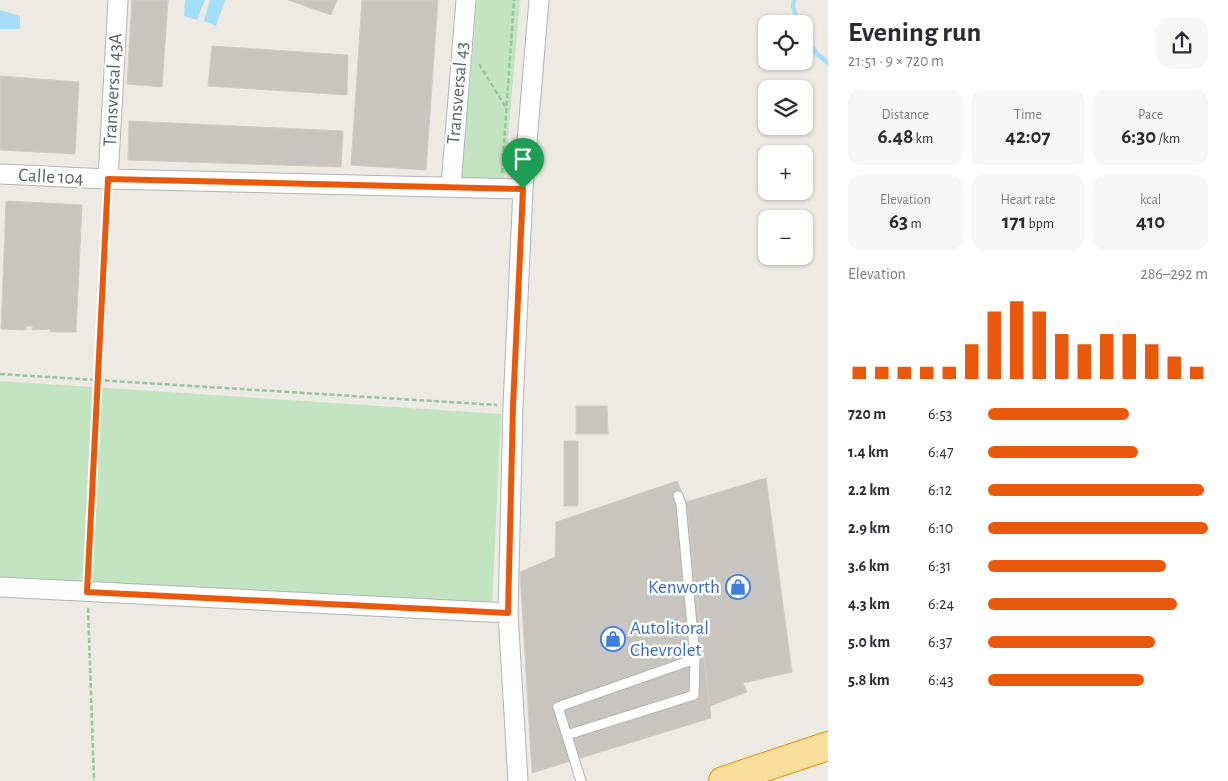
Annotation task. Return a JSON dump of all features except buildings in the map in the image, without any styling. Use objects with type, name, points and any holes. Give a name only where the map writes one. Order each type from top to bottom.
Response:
[{"type":"highway","points":[[723,781],[828,746]]},
{"type":"street","name":"Transversal 43A","points":[[108,179],[118,0]]},
{"type":"street","name":"Transversal 43","points":[[451,186],[466,0]]},
{"type":"street","points":[[518,781],[508,613],[513,406],[523,189],[539,0]]},
{"type":"street","name":"Calle 104","points":[[0,174],[108,179],[523,189]]},
{"type":"street","points":[[0,587],[508,613]]},
{"type":"lane","points":[[566,735],[694,695],[696,659],[681,504],[678,496]]},
{"type":"lane","points":[[581,781],[558,708],[696,659]]},
{"type":"path","points":[[501,178],[514,0]]},
{"type":"path","points":[[478,62],[505,108]]},
{"type":"path","points":[[94,781],[87,592],[108,179]]},
{"type":"path","points":[[0,374],[513,406]]},
{"type":"green space","points":[[477,0],[520,0],[504,183],[461,181]]},
{"type":"green space","points":[[0,381],[501,414],[492,607],[0,580]]},
{"type":"water","points":[[185,0],[205,0],[197,20],[184,16]]},
{"type":"water","points":[[210,0],[225,0],[216,26],[204,21]]},
{"type":"water","points":[[0,10],[20,16],[20,29],[0,29]]},
{"type":"waterway","points":[[794,0],[793,6],[796,15]]},
{"type":"waterway","points":[[813,48],[828,63]]},
{"type":"place","name":"Kenworth","points":[[738,587]]},
{"type":"place","name":"Autolitoral Chevrolet","points":[[613,639]]},
{"type":"route","points":[[108,179],[523,189],[513,406],[508,613],[87,592],[108,179]]}]
